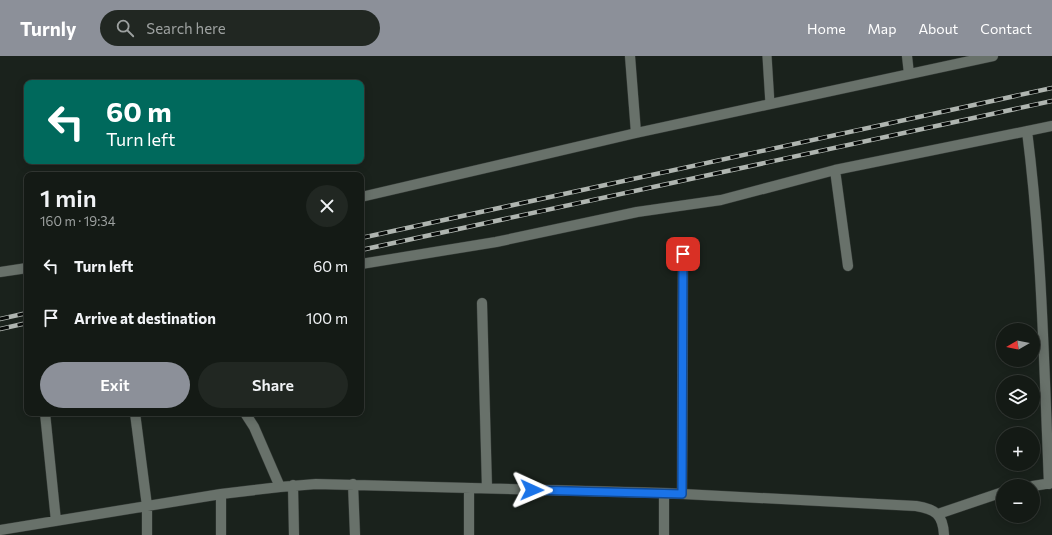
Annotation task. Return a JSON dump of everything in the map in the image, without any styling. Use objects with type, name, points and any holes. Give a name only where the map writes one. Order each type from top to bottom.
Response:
[{"type":"street","points":[[630,56],[636,134]]},
{"type":"street","points":[[907,56],[909,74]]},
{"type":"street","points":[[364,196],[770,104],[993,56]]},
{"type":"street","points":[[364,264],[496,242],[637,212],[721,200],[835,170],[1052,126]]},
{"type":"street","points":[[1027,131],[1034,184],[1039,255],[1050,484],[1040,485]]},
{"type":"street","points":[[835,170],[848,266]]},
{"type":"street","points":[[682,494],[683,254]]},
{"type":"street","points":[[0,272],[24,268]]},
{"type":"street","points":[[482,303],[488,488]]},
{"type":"street","points":[[45,416],[56,521]]},
{"type":"street","points":[[135,416],[147,506],[147,535]]},
{"type":"street","points":[[246,416],[254,428],[280,487]]},
{"type":"street","points":[[0,530],[221,494],[293,485],[353,484],[664,493],[916,506],[929,508],[938,514],[944,528],[944,535]]},
{"type":"street","points":[[353,484],[355,535]]},
{"type":"street","points":[[293,485],[294,535]]},
{"type":"street","points":[[469,488],[469,535]]},
{"type":"street","points":[[664,493],[664,535]]},
{"type":"street","points":[[221,494],[221,535]]},
{"type":"street","points":[[938,514],[996,494]]},
{"type":"lane","points":[[767,56],[770,104]]},
{"type":"railway","points":[[364,237],[1052,88]]},
{"type":"railway","points":[[364,249],[1052,101]]},
{"type":"railway","points":[[0,319],[24,314]]},
{"type":"railway","points":[[0,329],[24,324]]},
{"type":"route","points":[[532,490],[682,494],[683,254]]}]
